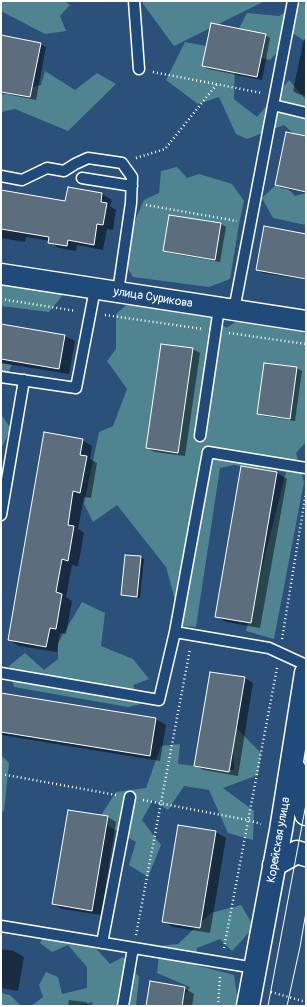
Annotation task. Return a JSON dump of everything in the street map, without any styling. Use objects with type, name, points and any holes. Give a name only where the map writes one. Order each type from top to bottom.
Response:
[{"type":"street","name":"улица Сурикова","points":[[1,274],[306,321]]},
{"type":"street","name":"Корейская улица","points":[[248,1006],[293,759],[306,673]]},
{"type":"street","points":[[293,759],[306,814]]},
{"type":"street","points":[[274,865],[297,852],[306,855]]},
{"type":"lane","points":[[134,1],[139,69]]},
{"type":"lane","points":[[200,436],[216,331],[227,309],[250,223],[293,1]]},
{"type":"lane","points":[[274,100],[306,113]]},
{"type":"lane","points":[[1,176],[22,180],[47,168],[64,172],[75,164],[88,158],[122,163],[132,177],[132,186],[131,203],[118,292]]},
{"type":"lane","points":[[82,178],[132,186]]},
{"type":"lane","points":[[1,377],[76,388],[95,289]]},
{"type":"lane","points":[[1,515],[24,380]]},
{"type":"lane","points":[[1,673],[159,700],[175,632],[208,452],[306,468]]},
{"type":"lane","points":[[175,632],[269,648],[306,665]]},
{"type":"lane","points":[[102,943],[130,797]]},
{"type":"lane","points":[[1,926],[255,968]]},
{"type":"lane","points":[[123,1006],[133,948]]},
{"type":"path","points":[[139,69],[217,84],[274,100]]},
{"type":"path","points":[[122,163],[165,149],[217,84]]},
{"type":"path","points":[[131,203],[250,223]]},
{"type":"path","points":[[1,299],[306,344]]},
{"type":"path","points":[[218,1006],[221,962],[280,653],[306,492]]},
{"type":"path","points":[[133,948],[193,635]]},
{"type":"green space","points":[[1,1],[64,1],[70,5],[60,16],[66,31],[45,34],[1,11]]},
{"type":"green space","points":[[143,1],[265,1],[174,46],[143,4]]},
{"type":"green space","points":[[302,2],[306,3],[306,42],[294,34],[270,60],[240,52],[236,34],[247,13],[279,16]]},
{"type":"green space","points":[[185,42],[222,49],[235,64],[234,99],[257,117],[289,80],[306,100],[306,140],[303,142],[284,125],[247,139],[236,134],[219,97],[198,104],[166,80]]},
{"type":"green space","points":[[45,71],[75,90],[97,73],[116,84],[68,131],[15,109],[1,112],[1,95],[41,85]]},
{"type":"green space","points":[[177,167],[187,178],[199,174],[232,184],[244,201],[230,279],[209,287],[133,277],[120,255],[144,200],[159,193],[161,171]]},
{"type":"green space","points":[[280,181],[295,196],[306,193],[306,225],[273,218],[262,198]]},
{"type":"green space","points":[[1,269],[66,291],[49,312],[1,306]]},
{"type":"green space","points":[[138,295],[196,296],[226,328],[255,310],[284,314],[306,335],[306,442],[296,453],[304,482],[274,639],[246,631],[286,472],[234,465],[220,468],[196,627],[182,626],[166,567],[117,505],[93,522],[84,504],[99,432],[113,426],[127,389],[107,361],[116,349],[116,314]]},
{"type":"green space","points":[[1,363],[12,365],[1,387]]},
{"type":"green space","points":[[1,414],[11,429],[1,449]]},
{"type":"green space","points":[[82,602],[105,613],[101,646],[133,659],[149,679],[133,685],[141,704],[128,707],[14,687],[9,666],[25,653],[44,670],[58,659],[58,643]]},
{"type":"green space","points":[[232,724],[261,753],[258,775],[223,788],[254,811],[253,840],[228,833],[209,790],[184,786],[168,810],[153,800],[142,820],[161,845],[148,877],[129,865],[136,842],[98,820],[116,792],[146,788],[161,746],[180,744],[178,764],[234,770]]},
{"type":"green space","points":[[1,755],[9,763],[4,811],[1,811]]},
{"type":"green space","points":[[241,905],[254,927],[232,951],[220,939],[197,948],[195,965],[234,975],[238,1002],[236,1006],[180,1006],[179,1004],[190,987],[157,973],[160,946],[178,944],[211,913]]},
{"type":"green space","points":[[49,928],[64,940],[82,933],[110,964],[123,957],[139,977],[136,1006],[93,1006],[92,1002],[78,1006],[31,1006],[43,997],[39,985],[46,972],[58,977],[62,994],[87,988],[87,967],[68,945],[52,952],[40,943]]},
{"type":"green space","points":[[1,993],[10,995],[21,1006],[1,1006]]},
{"type":"building","points":[[211,23],[266,34],[257,77],[202,66]]},
{"type":"building","points":[[1,35],[41,43],[30,97],[1,92]]},
{"type":"building","points":[[286,132],[306,136],[306,192],[275,185]]},
{"type":"building","points":[[68,187],[102,193],[101,202],[107,203],[103,225],[97,224],[94,245],[68,240],[67,246],[48,243],[49,237],[1,229],[1,190],[65,201]]},
{"type":"building","points":[[169,215],[221,223],[215,260],[163,251]]},
{"type":"building","points":[[264,226],[306,234],[306,279],[256,270]]},
{"type":"building","points":[[1,324],[65,335],[59,369],[1,359]]},
{"type":"building","points":[[161,344],[193,348],[178,453],[146,448]]},
{"type":"building","points":[[264,363],[297,367],[290,419],[257,414]]},
{"type":"building","points":[[44,432],[83,439],[80,455],[87,456],[80,493],[73,491],[68,525],[74,526],[68,561],[62,559],[56,592],[62,594],[56,629],[50,628],[46,647],[8,640]]},
{"type":"building","points":[[241,466],[277,472],[251,623],[215,617]]},
{"type":"building","points":[[125,555],[141,556],[137,597],[121,595]]},
{"type":"building","points":[[210,672],[245,677],[229,772],[194,766]]},
{"type":"building","points":[[1,693],[156,718],[150,756],[1,732]]},
{"type":"building","points":[[68,810],[108,816],[92,911],[52,904]]},
{"type":"building","points":[[178,825],[216,831],[200,928],[162,922]]},
{"type":"building","points":[[150,981],[185,987],[182,1006],[146,1006]]},
{"type":"tram line","points":[[268,1006],[306,804]]},
{"type":"tram line","points":[[287,1006],[306,912]]}]
